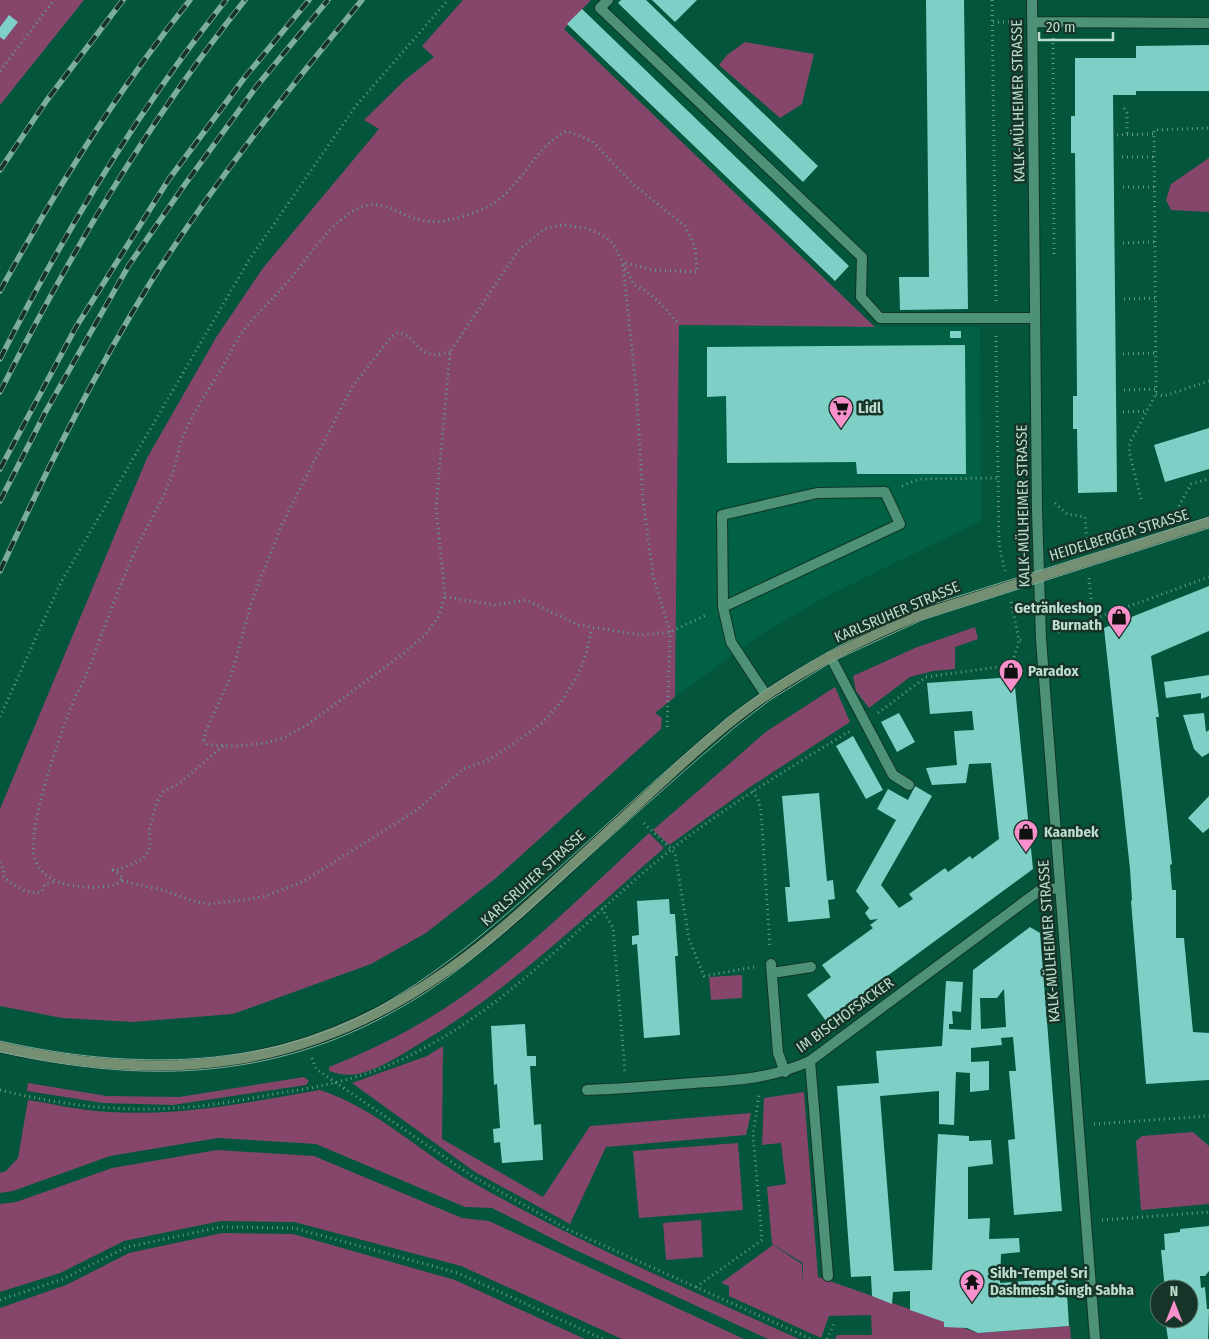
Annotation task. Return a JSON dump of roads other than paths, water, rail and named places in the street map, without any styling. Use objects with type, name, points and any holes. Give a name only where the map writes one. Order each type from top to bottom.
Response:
[{"type":"street","points":[[608,0],[600,8],[862,257],[861,297],[880,318],[1035,318]]},
{"type":"street","name":"KALK-MÜLHEIMER STRASSE","points":[[1032,0],[1041,639],[1095,1339]]},
{"type":"street","points":[[1032,22],[1209,23]]},
{"type":"street","points":[[723,607],[900,524],[885,492],[817,493],[722,515],[723,607],[731,642],[766,695]]},
{"type":"street","name":"HEIDELBERGER STRASSE","points":[[1039,576],[1209,522]]},
{"type":"street","name":"KARLSRUHER STRASSE","points":[[0,1047],[108,1065],[172,1067],[251,1058],[306,1043],[380,1012],[450,969],[508,922],[731,722],[766,695],[830,656],[920,615],[1039,576]]},
{"type":"street","points":[[830,656],[893,775],[909,785]]},
{"type":"street","name":"IM BISCHOFSACKER","points":[[587,1090],[626,1089],[757,1078],[785,1072],[810,1061],[1040,890],[1060,888]]},
{"type":"street","points":[[785,1072],[778,1053],[772,969],[811,967]]},
{"type":"street","points":[[810,1061],[828,1276]]},
{"type":"tram line","points":[[0,1041],[50,1051],[100,1057],[151,1060],[202,1058],[252,1052],[301,1040],[349,1022],[394,998],[459,953],[560,867],[727,718],[772,686],[819,657],[867,632],[918,609],[1209,517]]},
{"type":"tram line","points":[[0,1052],[103,1069],[204,1070],[253,1063],[302,1051],[350,1033],[398,1009],[462,967],[735,727],[770,700],[833,661],[922,620],[1209,528]]},
{"type":"railway","points":[[0,170],[47,100],[123,0]]},
{"type":"railway","points":[[0,291],[43,215],[89,141],[137,70],[190,0]]},
{"type":"railway","points":[[0,359],[76,219],[132,129],[193,42],[226,0]]},
{"type":"railway","points":[[0,392],[54,290],[112,190],[176,93],[209,46],[245,0]]},
{"type":"railway","points":[[0,469],[76,327],[169,179],[245,77],[309,0]]},
{"type":"railway","points":[[0,501],[46,411],[129,265],[256,87],[328,0]]},
{"type":"railway","points":[[0,571],[72,423],[110,351],[152,280],[227,172],[280,102],[362,0]]},
{"type":"place","name":"Lidl","points":[[841,429]]},
{"type":"place","name":"Getränkeshop Burnath","points":[[1119,638]]},
{"type":"place","name":"Paradox","points":[[1011,692]]},
{"type":"place","name":"Kaanbek","points":[[1026,853]]},
{"type":"place","name":"Sikh-Tempel Sri Dashmesh Singh Sabha","points":[[972,1303]]}]
